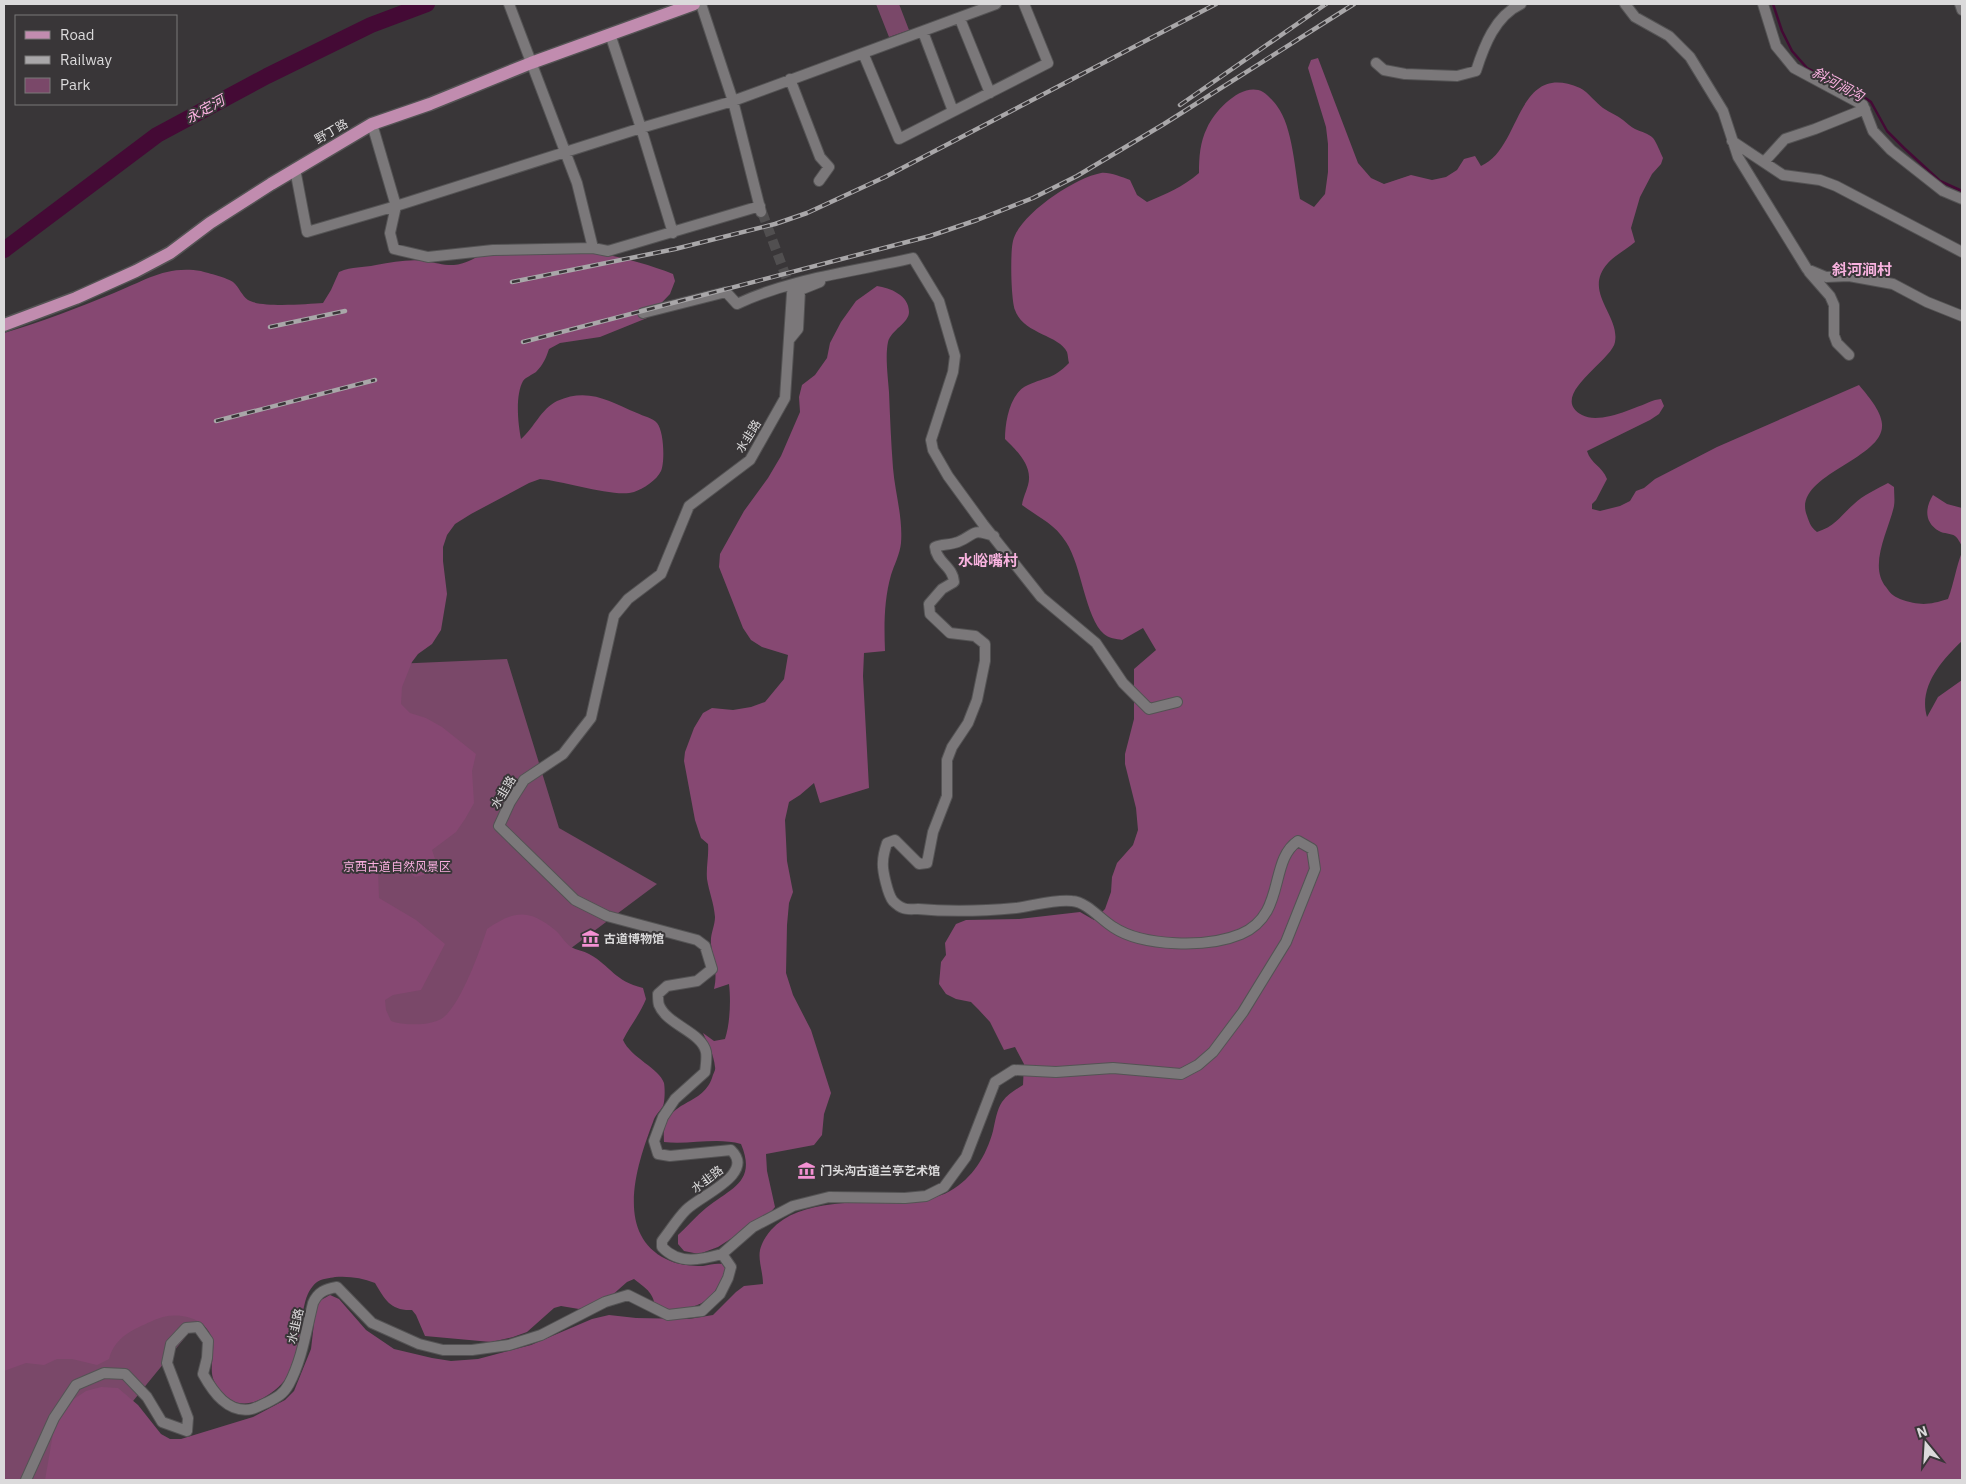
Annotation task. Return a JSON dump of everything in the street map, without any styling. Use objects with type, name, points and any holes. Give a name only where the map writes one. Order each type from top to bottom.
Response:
[{"type":"main road","name":"野丁路","points":[[4,325],[76,298],[136,271],[170,253],[210,223],[294,169],[372,124],[430,104],[530,61],[694,4]]},
{"type":"street","points":[[510,4],[576,183],[593,248]]},
{"type":"street","points":[[372,124],[396,206],[390,233],[394,249],[428,257],[493,250],[593,248],[608,251],[761,209],[734,101],[701,4]]},
{"type":"street","points":[[294,169],[307,232],[734,101],[996,4]]},
{"type":"street","points":[[863,53],[899,139],[1048,63],[1024,4]]},
{"type":"street","points":[[1376,63],[1384,70],[1405,74],[1456,76],[1476,71],[1486,41],[1497,24],[1513,7],[1520,4]]},
{"type":"street","points":[[1625,4],[1635,17],[1669,36],[1690,57],[1723,112],[1738,157],[1807,269],[1830,296],[1834,306],[1834,334],[1837,343],[1849,355]]},
{"type":"street","points":[[1763,4],[1776,46],[1794,68],[1863,105],[1874,131],[1891,150],[1944,191],[1962,199]]},
{"type":"street","points":[[1960,4],[1962,10]]},
{"type":"street","points":[[960,18],[990,93]]},
{"type":"street","points":[[923,32],[953,111]]},
{"type":"street","points":[[610,34],[642,128],[673,233]]},
{"type":"street","points":[[790,79],[820,157],[829,167],[819,181]]},
{"type":"street","points":[[1764,162],[1785,139],[1865,109]]},
{"type":"street","points":[[1732,141],[1783,175],[1820,180],[1836,186],[1962,252]]},
{"type":"street","points":[[643,313],[726,292],[737,304],[754,296],[816,277],[913,258],[939,301],[955,356],[953,372],[931,440],[933,450],[948,476],[982,524],[994,536],[1041,596],[1096,643],[1123,683],[1149,709],[1176,702]]},
{"type":"street","points":[[1807,269],[1826,277],[1849,276],[1892,284],[1927,302],[1962,316]]},
{"type":"street","points":[[789,340],[798,328],[800,290],[839,273]]},
{"type":"street","name":"水韭路","points":[[26,1480],[54,1418],[76,1385],[104,1372],[125,1374],[147,1397],[162,1422],[187,1431],[188,1418],[167,1363],[172,1344],[186,1328],[198,1327],[208,1341],[207,1358],[203,1374],[211,1388],[226,1404],[239,1410],[252,1409],[278,1398],[288,1386],[298,1365],[316,1296],[326,1288],[337,1287],[372,1323],[419,1344],[443,1350],[472,1350],[509,1345],[541,1335],[605,1302],[628,1295],[668,1315],[702,1311],[720,1294],[731,1267],[722,1254],[696,1261],[678,1258],[668,1253],[662,1247],[662,1241],[686,1210],[735,1174],[740,1164],[738,1156],[731,1150],[670,1156],[658,1154],[654,1142],[663,1116],[675,1099],[705,1072],[706,1060],[706,1050],[698,1040],[668,1018],[659,1006],[658,994],[667,986],[697,981],[712,969],[704,946],[696,940],[607,916],[575,900],[499,826],[510,802],[524,780],[563,754],[591,718],[614,616],[628,599],[661,574],[689,506],[750,460],[785,398],[792,293]]},
{"type":"street","points":[[722,1254],[754,1227],[793,1206],[828,1196],[905,1198],[926,1196],[944,1187],[966,1157],[995,1082],[1014,1070],[1056,1072],[1113,1068],[1181,1074],[1198,1065],[1213,1052],[1243,1012],[1286,942],[1298,916],[1315,869],[1312,849],[1298,841],[1291,846],[1283,864],[1272,902],[1265,914],[1257,923],[1242,933],[1222,940],[1190,943],[1158,941],[1130,936],[1113,928],[1082,904],[1074,901],[1059,901],[1017,908],[936,911],[903,908],[894,902],[889,894],[882,863],[887,844],[895,840],[919,864],[927,863],[933,832],[947,796],[947,760],[952,747],[968,723],[977,700],[985,661],[985,644],[975,636],[950,633],[930,614],[929,604],[942,589],[954,582],[954,574],[935,553],[934,548],[943,544],[956,543],[974,532],[980,531],[994,536]]},
{"type":"green space","points":[[876,4],[899,4],[909,30],[889,37]]},
{"type":"green space","points":[[1318,58],[1358,163],[1371,178],[1384,184],[1411,175],[1432,180],[1446,177],[1457,170],[1464,159],[1475,156],[1481,166],[1494,157],[1505,143],[1521,110],[1531,96],[1543,86],[1559,83],[1580,88],[1603,108],[1653,138],[1663,158],[1640,197],[1631,228],[1635,242],[1608,263],[1601,274],[1599,284],[1600,293],[1615,332],[1615,342],[1604,359],[1584,378],[1572,398],[1573,407],[1582,415],[1590,418],[1618,414],[1661,399],[1664,406],[1659,414],[1650,420],[1587,451],[1607,479],[1592,504],[1592,509],[1600,511],[1620,506],[1630,501],[1636,491],[1644,488],[1655,479],[1717,447],[1859,385],[1879,413],[1882,424],[1879,436],[1870,447],[1826,477],[1814,488],[1806,499],[1806,513],[1811,526],[1817,532],[1823,530],[1833,524],[1866,495],[1888,483],[1894,487],[1894,506],[1881,547],[1879,568],[1881,578],[1890,593],[1895,597],[1913,603],[1935,603],[1948,599],[1962,552],[1962,641],[1940,665],[1934,675],[1926,695],[1925,706],[1927,717],[1938,697],[1962,680],[1962,1480],[45,1480],[54,1428],[74,1399],[86,1391],[101,1387],[118,1388],[138,1405],[161,1434],[170,1439],[181,1439],[253,1417],[285,1400],[294,1391],[311,1349],[316,1306],[321,1300],[330,1295],[339,1299],[366,1330],[394,1349],[451,1361],[478,1359],[531,1345],[592,1319],[609,1315],[636,1318],[689,1319],[713,1315],[744,1286],[763,1284],[760,1250],[769,1232],[783,1220],[798,1212],[832,1204],[908,1201],[933,1197],[950,1191],[972,1173],[987,1149],[1000,1105],[1009,1094],[1023,1085],[1024,1064],[1015,1047],[1004,1050],[990,1022],[971,1002],[956,999],[946,994],[939,984],[941,962],[946,955],[945,943],[956,924],[966,920],[1019,919],[1080,912],[1094,920],[1105,909],[1111,892],[1112,877],[1117,863],[1133,845],[1138,830],[1136,808],[1125,764],[1125,754],[1134,719],[1134,669],[1156,650],[1143,628],[1122,640],[1104,634],[1092,616],[1076,564],[1066,542],[1051,525],[1022,505],[1029,482],[1029,473],[1025,462],[1005,439],[1010,408],[1017,394],[1022,389],[1054,375],[1069,363],[1067,352],[1063,346],[1025,324],[1015,310],[1011,276],[1013,241],[1017,231],[1036,209],[1063,190],[1090,176],[1104,173],[1130,180],[1137,195],[1147,202],[1187,182],[1199,173],[1201,144],[1216,113],[1230,99],[1247,90],[1263,92],[1276,104],[1287,126],[1300,199],[1314,207],[1325,194],[1328,172],[1326,127],[1308,68],[1311,60]]},
{"type":"green space","points":[[591,252],[663,270],[673,274],[675,281],[670,294],[647,318],[600,337],[560,343],[549,349],[541,367],[524,380],[520,387],[518,410],[521,439],[546,409],[557,401],[579,395],[598,397],[650,418],[657,423],[662,439],[661,471],[656,478],[638,491],[625,493],[602,491],[540,479],[471,514],[455,524],[447,535],[443,547],[443,561],[447,594],[441,630],[432,644],[418,654],[412,662],[402,687],[401,704],[410,713],[426,718],[442,727],[476,754],[472,771],[474,803],[456,832],[432,850],[439,871],[415,877],[393,866],[378,870],[379,898],[416,920],[445,944],[421,990],[393,995],[385,1000],[386,1010],[391,1021],[403,1024],[426,1024],[444,1017],[463,989],[487,929],[505,918],[521,914],[537,918],[557,932],[571,947],[587,953],[625,981],[643,988],[646,999],[623,1040],[632,1052],[657,1072],[664,1083],[665,1094],[663,1106],[656,1115],[647,1139],[636,1177],[635,1215],[640,1233],[650,1247],[666,1259],[679,1264],[703,1266],[722,1264],[727,1269],[721,1282],[709,1298],[696,1306],[663,1314],[656,1310],[649,1292],[634,1279],[627,1282],[610,1297],[579,1309],[561,1306],[554,1308],[527,1332],[491,1342],[425,1336],[412,1310],[399,1309],[389,1303],[375,1283],[351,1277],[323,1279],[317,1282],[309,1292],[305,1304],[298,1351],[285,1381],[267,1396],[248,1403],[236,1402],[228,1398],[221,1391],[214,1381],[212,1372],[213,1344],[211,1336],[201,1324],[187,1317],[171,1316],[160,1318],[139,1327],[116,1344],[109,1359],[97,1365],[72,1359],[57,1359],[44,1365],[26,1363],[4,1371],[4,333],[73,309],[156,275],[177,270],[201,271],[227,279],[235,284],[248,300],[254,302],[273,305],[296,305],[323,303],[339,272],[353,268],[413,260],[456,265],[485,254]]},
{"type":"green space","points":[[877,286],[898,293],[906,301],[909,312],[906,320],[890,338],[887,348],[892,458],[899,505],[901,543],[887,594],[885,651],[864,653],[863,676],[869,788],[820,803],[814,783],[789,802],[785,820],[787,861],[793,892],[789,903],[787,925],[786,973],[793,995],[811,1030],[831,1093],[824,1114],[822,1135],[814,1145],[766,1154],[767,1171],[775,1207],[769,1214],[718,1247],[699,1254],[684,1251],[678,1244],[678,1235],[702,1211],[739,1183],[744,1176],[746,1167],[741,1144],[722,1141],[664,1142],[665,1128],[669,1118],[675,1111],[707,1088],[715,1071],[712,1054],[703,1033],[714,1041],[725,1039],[730,1012],[729,984],[714,989],[715,972],[711,940],[715,917],[707,879],[708,844],[701,838],[695,820],[684,761],[685,752],[694,728],[703,713],[712,708],[733,710],[765,702],[784,679],[788,655],[762,647],[751,640],[743,628],[719,567],[720,554],[744,511],[781,456],[800,412],[799,397],[802,385],[815,375],[827,358],[830,343],[841,322],[856,301]]},
{"type":"green space","points":[[1933,495],[1947,504],[1962,508],[1962,546],[1955,536],[1939,531],[1928,519],[1928,505]]},
{"type":"green space","name":"京西古道自然风景区","points":[[507,659],[559,828],[657,884],[472,1022],[267,1237],[71,1477],[64,1480],[4,1480],[4,973],[348,666]]},
{"type":"waterway","name":"永定河","points":[[4,250],[157,135],[267,76],[371,25],[427,4]]},
{"type":"waterway","name":"斜河涧沟","points":[[1773,4],[1782,31],[1792,51],[1807,68],[1871,102],[1887,131],[1904,148],[1940,181],[1962,191]]},
{"type":"tunnel","points":[[762,212],[792,293]]},
{"type":"railway","points":[[512,282],[675,249],[775,224],[807,213],[885,177],[1216,4]]},
{"type":"railway","points":[[1180,105],[1326,4]]},
{"type":"railway","points":[[523,342],[930,236],[1033,198],[1077,176],[1164,124],[1354,4]]},
{"type":"railway","points":[[270,327],[345,311]]},
{"type":"railway","points":[[216,421],[375,380]]},
{"type":"place","name":"古道博物馆","points":[[590,938]]},
{"type":"place","name":"门头沟古道兰亭艺术馆","points":[[806,1170]]},
{"type":"district","name":"斜河涧村","points":[[1862,269]]},
{"type":"district","name":"水峪嘴村","points":[[988,560]]}]
